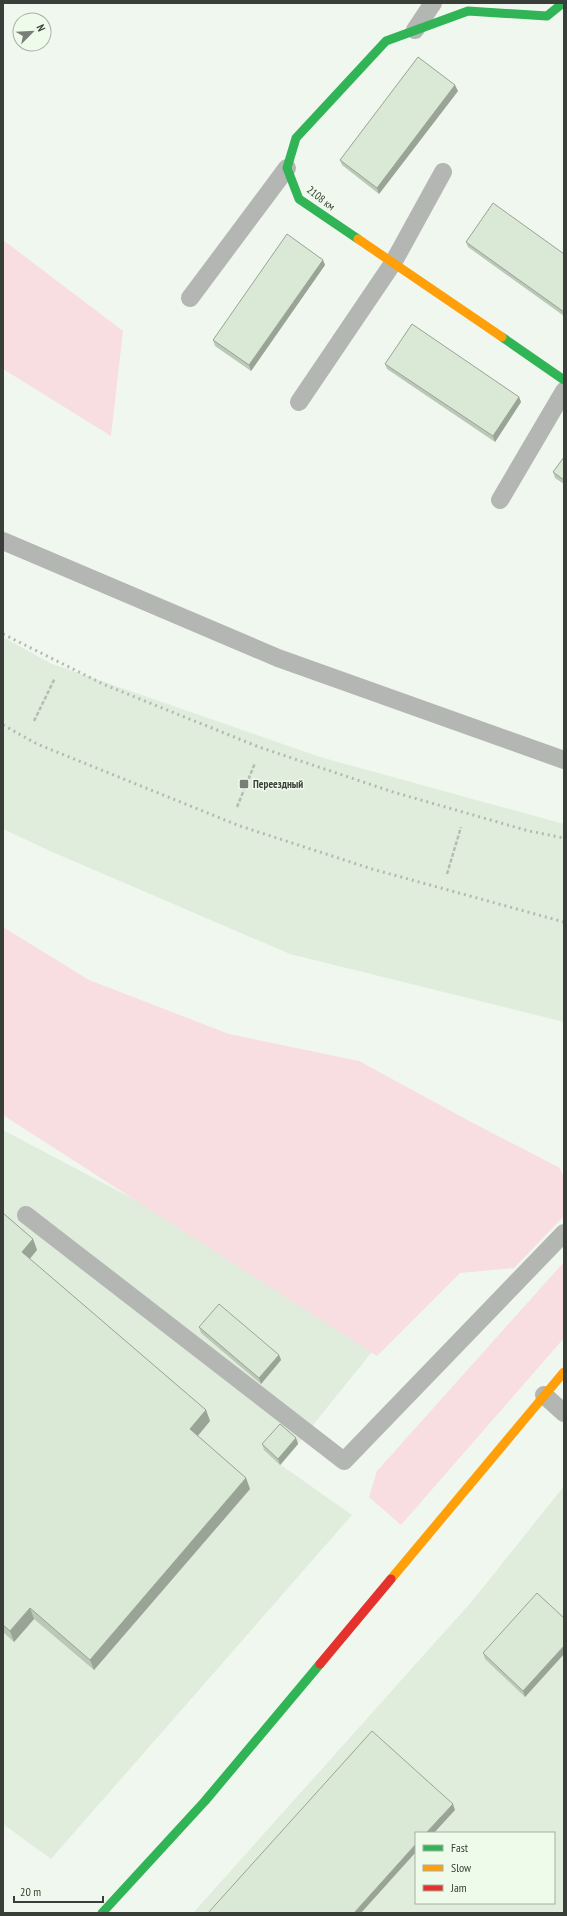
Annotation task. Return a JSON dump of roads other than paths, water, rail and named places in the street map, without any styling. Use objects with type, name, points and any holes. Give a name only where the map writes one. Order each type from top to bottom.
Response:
[{"type":"street","points":[[287,168],[296,138],[386,41],[468,11],[547,16],[563,3]]},
{"type":"street","name":"2108 км","points":[[287,168],[299,198],[564,380]]},
{"type":"street","points":[[102,1913],[205,1801],[564,1372]]},
{"type":"lane","points":[[415,30],[433,3]]},
{"type":"lane","points":[[190,298],[287,168]]},
{"type":"lane","points":[[299,402],[393,263],[443,172]]},
{"type":"lane","points":[[500,500],[564,391]]},
{"type":"lane","points":[[3,541],[278,658],[564,760]]},
{"type":"lane","points":[[26,1215],[344,1461],[564,1233]]},
{"type":"lane","points":[[544,1395],[564,1413]]},
{"type":"railway","points":[[3,634],[103,684],[259,747],[393,792],[529,831],[564,838]]},
{"type":"railway","points":[[3,725],[37,744],[240,826],[372,869],[564,922]]},
{"type":"place","name":"Переездный","points":[[244,784]]}]
